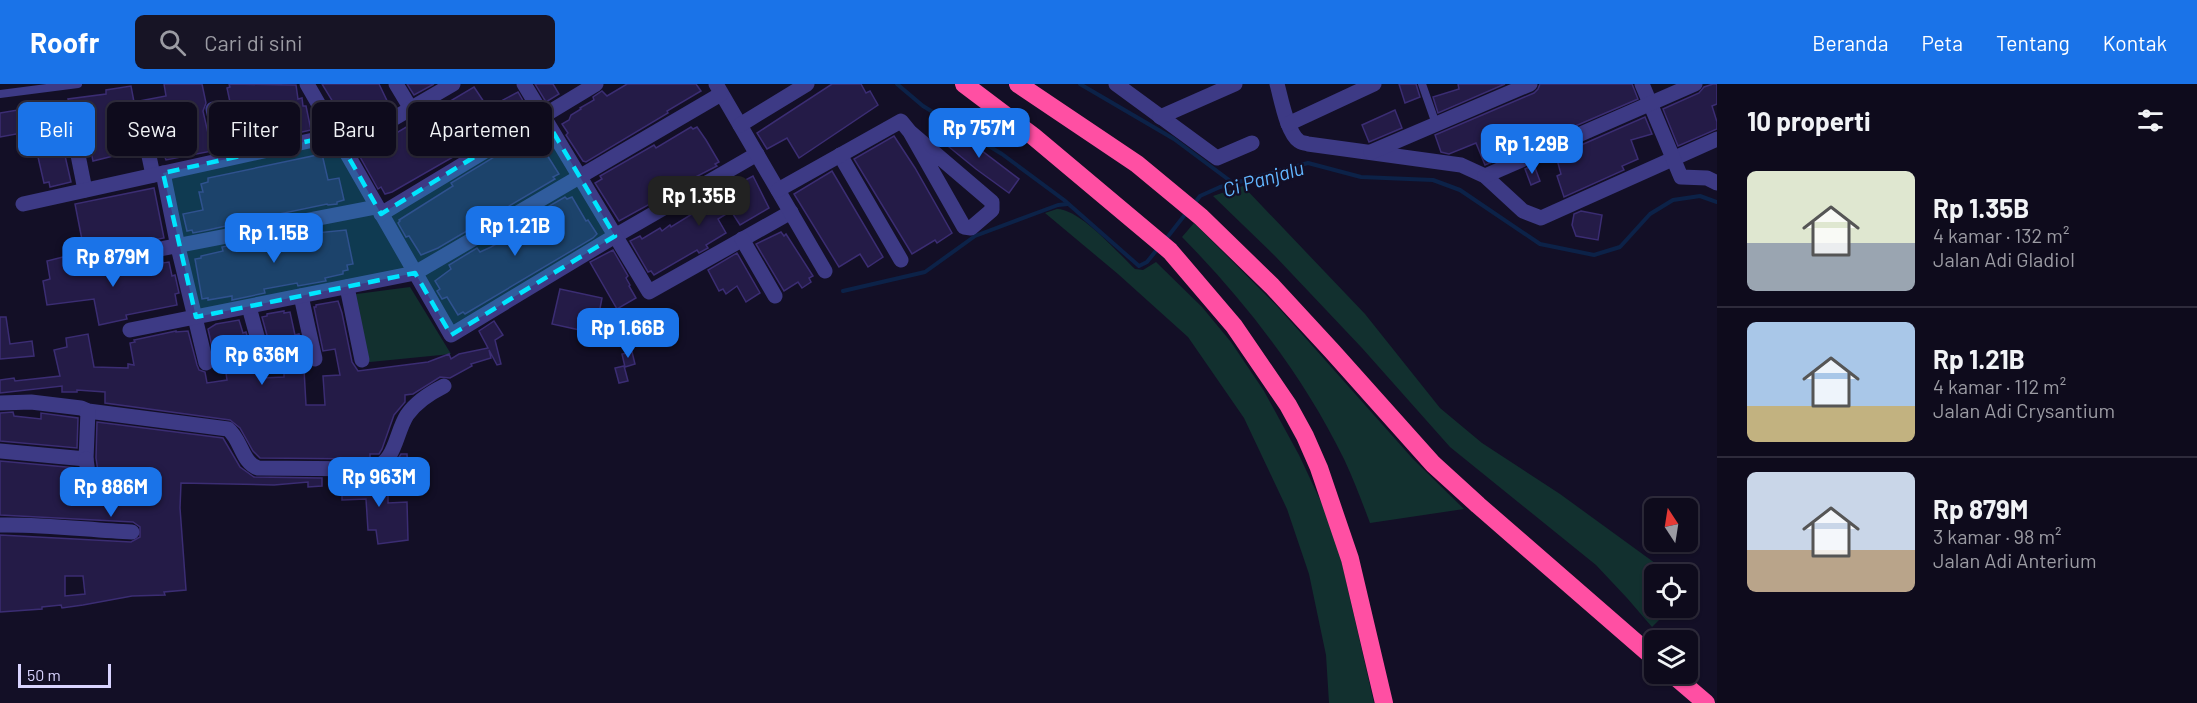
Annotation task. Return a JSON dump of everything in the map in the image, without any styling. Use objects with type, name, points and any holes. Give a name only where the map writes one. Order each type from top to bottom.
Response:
[{"type":"highway","points":[[964,84],[1034,136],[1170,251],[1234,326],[1288,405],[1305,436],[1318,468],[1350,560],[1384,703]]},
{"type":"highway","points":[[1018,84],[1137,164],[1201,217],[1272,286],[1433,464],[1644,649]]},
{"type":"highway","points":[[1684,684],[1706,703]]},
{"type":"street","points":[[307,84],[317,102]]},
{"type":"street","points":[[396,84],[408,104]]},
{"type":"street","points":[[423,102],[453,84]]},
{"type":"street","points":[[524,84],[535,102]]},
{"type":"street","points":[[552,110],[596,84]]},
{"type":"street","points":[[740,125],[807,84]]},
{"type":"street","points":[[1116,84],[1217,158],[1252,143]]},
{"type":"street","points":[[1160,117],[1235,84]]},
{"type":"street","points":[[1277,84],[1288,124],[1298,141],[1450,163],[1473,170],[1485,176],[1523,211],[1541,218],[1717,139]]},
{"type":"street","points":[[1288,124],[1374,84]]},
{"type":"street","points":[[1371,152],[1530,84]]},
{"type":"street","points":[[1642,84],[1681,177],[1707,178],[1717,183]]},
{"type":"street","points":[[1485,176],[1695,84]]},
{"type":"street","points":[[130,330],[415,273],[580,176],[718,89],[825,271]]},
{"type":"street","points":[[778,190],[901,121],[963,227],[970,228],[992,210],[992,202],[909,132]]},
{"type":"street","points":[[552,130],[649,292],[791,212]]},
{"type":"street","points":[[23,204],[224,159],[312,145]]},
{"type":"street","points":[[348,156],[451,335],[757,154]]},
{"type":"street","points":[[840,154],[901,260]]},
{"type":"street","points":[[78,156],[85,190]]},
{"type":"street","points":[[152,156],[207,363]]},
{"type":"street","points":[[98,261],[379,211],[473,156]]},
{"type":"street","points":[[742,239],[775,296]]},
{"type":"street","points":[[347,287],[362,360]]},
{"type":"street","points":[[301,296],[315,359]]},
{"type":"street","points":[[249,307],[262,354]]},
{"type":"street","points":[[0,403],[31,402],[228,429],[239,443],[250,465],[258,468],[372,469],[387,460],[401,425],[409,413],[430,393],[444,386]]},
{"type":"street","points":[[88,411],[86,459],[92,493]]},
{"type":"street","points":[[0,451],[86,459]]},
{"type":"street","points":[[0,525],[55,526],[70,529],[132,532]]},
{"type":"lane","points":[[0,94],[78,84]]},
{"type":"lane","points":[[1422,84],[1436,124]]},
{"type":"highlighted area","points":[[543,115],[615,236],[451,335],[415,273],[196,317],[163,173],[336,135],[381,214]]},
{"type":"green space","points":[[1243,186],[1365,314],[1440,408],[1482,443],[1560,494],[1656,564],[1644,564],[1644,618],[1596,565],[1450,447],[1362,348],[1275,256],[1213,196]]},
{"type":"green space","points":[[1057,209],[1076,216],[1087,224],[1135,269],[1143,270],[1156,262],[1202,307],[1231,342],[1264,391],[1299,455],[1323,506],[1338,546],[1374,703],[1329,703],[1326,655],[1309,574],[1287,509],[1244,418],[1188,337],[1045,213]]},
{"type":"green space","points":[[1194,223],[1277,306],[1413,459],[1464,509],[1370,523],[1344,459],[1292,370],[1251,314],[1182,237]]},
{"type":"green space","points":[[410,287],[451,354],[360,363],[349,295]]},
{"type":"green space","points":[[1644,618],[1661,618],[1652,627]]},
{"type":"building","points":[[164,84],[202,84],[206,103],[203,111],[209,138],[209,152],[197,154],[197,102],[134,102],[166,96]]},
{"type":"building","points":[[229,84],[296,85],[298,99],[302,98],[303,106],[306,106],[311,130],[300,133],[300,102],[230,102],[227,88],[230,87]]},
{"type":"building","points":[[322,84],[379,84],[388,102],[333,102]]},
{"type":"building","points":[[407,84],[434,84],[414,95]]},
{"type":"building","points":[[535,84],[553,84],[559,94],[546,102]]},
{"type":"building","points":[[627,84],[696,84],[701,91],[586,162],[583,161],[566,135],[568,133],[562,124],[580,108],[594,100],[593,97],[602,91],[607,96]]},
{"type":"building","points":[[832,84],[861,84],[866,93],[870,91],[878,105],[799,158],[787,138],[767,149],[757,133]]},
{"type":"building","points":[[1399,84],[1416,84],[1420,97],[1405,103]]},
{"type":"building","points":[[1458,84],[1505,84],[1438,113],[1433,97],[1459,89]]},
{"type":"building","points":[[1540,84],[1632,84],[1638,99],[1485,165],[1476,143],[1449,154],[1441,152],[1435,135],[1534,93]]},
{"type":"building","points":[[1717,84],[1717,104],[1712,106],[1717,129],[1678,146],[1663,109]]},
{"type":"building","points":[[131,86],[134,102],[107,102],[107,156],[113,156],[93,161],[92,156],[95,156],[95,102],[69,102],[68,99],[106,94],[106,90]]},
{"type":"building","points":[[474,87],[484,102],[449,102]]},
{"type":"building","points":[[518,92],[524,102],[499,102]]},
{"type":"building","points":[[18,110],[18,134],[0,137],[0,113]]},
{"type":"building","points":[[1395,110],[1402,128],[1369,142],[1362,125]]},
{"type":"building","points":[[1645,117],[1652,134],[1631,140],[1638,159],[1622,166],[1624,170],[1564,197],[1557,176],[1561,174],[1556,156]]},
{"type":"building","points":[[948,125],[1019,179],[1009,193],[938,138]]},
{"type":"building","points":[[408,126],[408,156],[455,156],[385,194],[381,187],[378,189],[360,156],[396,156],[396,133]]},
{"type":"building","points":[[691,127],[693,129],[697,127],[706,140],[719,162],[715,164],[717,166],[674,188],[670,193],[619,221],[595,183],[602,179],[600,176],[654,145],[656,148]]},
{"type":"building","points":[[894,136],[952,233],[937,243],[935,240],[912,254],[854,159]]},
{"type":"building","points":[[38,156],[65,156],[71,182],[50,187],[49,182],[44,183]]},
{"type":"building","points":[[164,156],[186,156],[166,160]]},
{"type":"building","points":[[312,156],[322,156],[328,180],[339,178],[344,200],[337,204],[235,222],[235,224],[193,233],[192,230],[187,231],[183,214],[203,210],[199,192],[203,192],[201,184],[208,182],[208,178]]},
{"type":"building","points":[[496,156],[548,156],[559,174],[553,177],[555,179],[438,248],[421,255],[409,236],[406,237],[398,223],[399,220],[453,186],[451,183]]},
{"type":"building","points":[[1534,165],[1540,181],[1531,185],[1525,169]]},
{"type":"building","points":[[832,171],[883,257],[868,267],[860,254],[839,267],[794,194]]},
{"type":"building","points":[[753,176],[769,208],[740,225],[731,211],[718,219],[726,233],[706,245],[708,248],[699,253],[697,250],[654,275],[651,271],[648,272],[630,241],[640,236],[642,239],[660,228],[662,231],[670,225],[671,227],[723,195],[721,193]]},
{"type":"building","points":[[154,188],[164,238],[102,250],[102,248],[95,249],[95,247],[84,250],[75,204]]},
{"type":"building","points":[[565,197],[567,199],[572,197],[586,221],[588,220],[597,234],[593,238],[465,314],[463,312],[458,315],[447,297],[442,299],[435,281],[451,269],[449,265],[477,248],[480,252],[491,247],[543,217],[546,213],[544,209]]},
{"type":"building","points":[[1581,211],[1602,215],[1598,240],[1576,236],[1572,225],[1574,214]]},
{"type":"building","points":[[316,229],[316,233],[346,230],[353,264],[347,265],[348,270],[343,271],[343,274],[325,278],[326,281],[264,289],[265,293],[232,300],[232,296],[202,299],[195,259],[223,251],[222,247],[250,241],[250,246],[261,244],[272,241],[271,237]]},
{"type":"building","points":[[781,232],[784,236],[786,234],[813,276],[809,278],[811,282],[802,288],[798,282],[784,291],[756,244]]},
{"type":"building","points":[[613,250],[628,276],[626,278],[636,298],[617,309],[590,262]]},
{"type":"building","points":[[737,253],[760,293],[746,302],[737,286],[726,294],[723,289],[719,291],[708,270]]},
{"type":"building","points":[[71,255],[74,272],[77,275],[162,259],[163,263],[169,262],[179,293],[175,294],[177,305],[126,315],[127,319],[99,325],[94,299],[47,305],[43,281],[50,279],[47,261]]},
{"type":"building","points":[[560,289],[602,298],[597,324],[582,321],[580,330],[552,324]]},
{"type":"building","points":[[338,301],[352,362],[358,371],[428,362],[449,354],[451,359],[459,354],[488,348],[479,331],[494,321],[503,335],[495,340],[501,364],[497,365],[489,350],[491,358],[471,364],[472,366],[450,378],[440,377],[413,394],[405,395],[405,402],[394,415],[382,449],[379,454],[370,454],[370,459],[260,458],[253,451],[240,428],[230,420],[105,403],[105,392],[77,390],[77,392],[62,392],[62,386],[0,393],[0,380],[14,378],[15,381],[60,376],[54,350],[67,347],[66,338],[88,334],[94,367],[128,368],[128,364],[134,365],[130,343],[135,342],[134,340],[176,331],[188,331],[197,365],[199,370],[205,372],[207,383],[227,380],[224,359],[215,360],[208,329],[216,324],[239,320],[243,333],[246,332],[253,357],[260,364],[262,378],[284,377],[284,368],[288,368],[284,347],[271,350],[262,317],[284,311],[284,313],[290,312],[295,335],[299,334],[303,349],[298,350],[302,369],[304,369],[306,405],[325,405],[323,376],[340,375],[335,349],[323,351],[314,307]]},
{"type":"building","points":[[0,317],[6,317],[10,344],[32,341],[34,356],[0,359]]},
{"type":"building","points":[[632,352],[635,364],[625,367],[622,354]]},
{"type":"building","points":[[624,366],[628,381],[619,383],[615,368]]},
{"type":"building","points":[[13,412],[14,416],[41,419],[41,413],[78,418],[77,448],[0,441],[0,413]]},
{"type":"building","points":[[97,422],[223,438],[240,467],[254,477],[322,478],[322,486],[308,487],[308,482],[274,485],[181,483],[180,508],[186,590],[164,592],[165,595],[132,596],[62,608],[61,605],[42,607],[42,609],[0,612],[0,535],[131,542],[140,537],[140,527],[133,522],[0,515],[0,461],[77,468],[83,499],[92,503],[97,500],[101,492],[96,458]],"holes":[[[65,576],[83,576],[85,594],[65,596]]]},
{"type":"building","points":[[401,454],[407,454],[408,471],[395,472],[394,465]]},
{"type":"building","points":[[388,475],[388,503],[407,502],[408,540],[378,544],[376,530],[368,530],[366,499],[342,500],[342,478],[372,479]]},
{"type":"waterway","name":"Ci Panjalu","points":[[897,84],[923,106],[1002,154],[1064,200],[1139,266],[1147,262],[1159,247]]},
{"type":"waterway","points":[[1080,84],[1174,139],[1233,183]]},
{"type":"waterway","name":"Ci Panjalu","points":[[1194,204],[1200,196],[1220,187],[1308,163],[1361,177],[1433,180],[1460,190],[1540,244],[1594,255],[1620,247],[1650,214],[1673,200],[1700,196],[1717,202]]},
{"type":"waterway","points":[[843,291],[925,272],[975,236],[1058,205],[1068,204]]},
{"type":"waterway","name":"Ci Panjalu","points":[[1166,239],[1187,212]]}]
